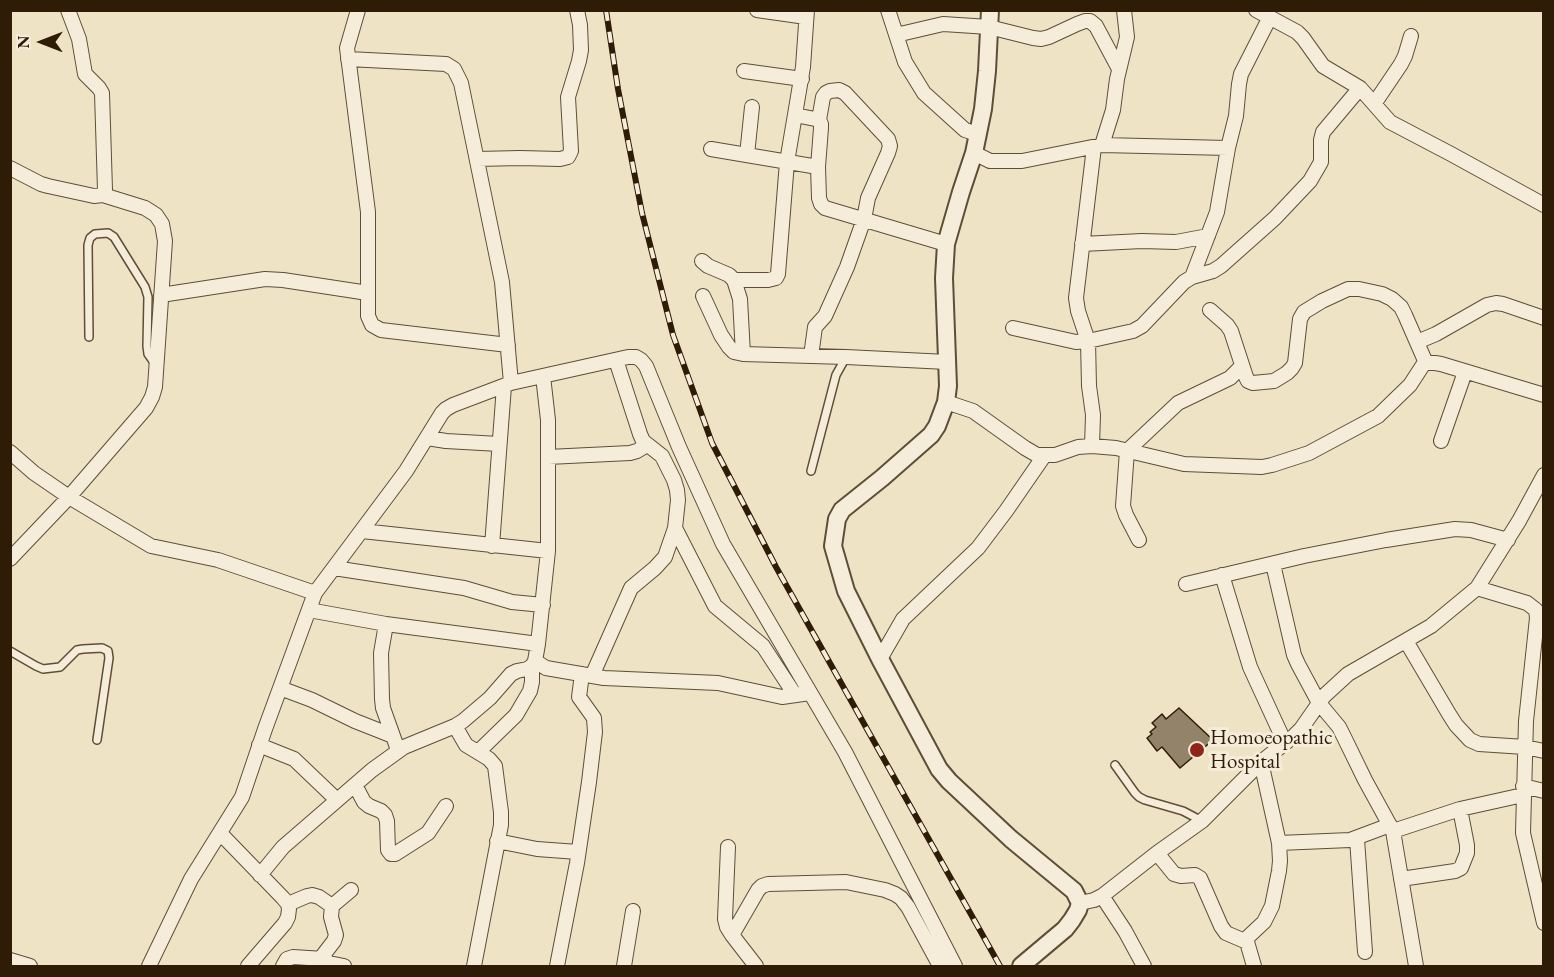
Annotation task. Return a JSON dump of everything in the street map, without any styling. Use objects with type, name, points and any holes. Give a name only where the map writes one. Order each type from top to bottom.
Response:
[{"type":"street","points":[[68,10],[81,47],[85,74],[102,93],[106,182],[103,195]]},
{"type":"street","points":[[358,10],[347,48],[368,212],[368,316],[372,325],[381,330],[508,345]]},
{"type":"street","points":[[477,159],[560,159],[568,157],[571,151],[568,98],[581,50],[577,10]]},
{"type":"street","points":[[734,280],[776,278],[787,162],[802,79],[806,41],[806,14],[757,10]]},
{"type":"street","points":[[888,10],[905,62],[924,93],[965,130],[977,134]]},
{"type":"street","points":[[1092,446],[1093,416],[1089,386],[1088,341],[1076,298],[1098,146],[1113,110],[1126,37],[1124,10]]},
{"type":"street","points":[[1256,10],[1297,32],[1323,66],[1360,88],[1390,122],[1544,205]]},
{"type":"street","points":[[1192,277],[1217,212],[1236,116],[1241,74],[1270,18]]},
{"type":"street","points":[[896,35],[943,24],[989,19],[1033,38],[1041,39],[1090,21],[1096,26],[1119,69]]},
{"type":"street","points":[[989,19],[984,103],[974,153],[946,244],[944,278],[948,386],[946,402],[931,435],[842,510],[837,519],[833,546],[843,585],[939,769],[1018,847],[1074,891],[1080,903],[1065,929],[1024,966]]},
{"type":"street","points":[[1374,104],[1401,64],[1411,36]]},
{"type":"street","points":[[348,60],[446,64],[454,69],[461,83],[502,282],[508,345],[507,384],[499,444],[492,546]]},
{"type":"street","points":[[744,71],[802,79]]},
{"type":"street","points":[[1013,328],[1064,340],[1088,341],[1138,329],[1184,282],[1221,266],[1275,218],[1310,181],[1322,159],[1323,132],[1360,88]]},
{"type":"street","points":[[811,356],[815,327],[825,316],[843,276],[864,219],[868,198],[890,146],[888,139],[845,93],[831,90],[826,93],[819,120],[822,128],[818,167],[819,198],[825,208],[864,219],[946,244]]},
{"type":"street","points":[[747,155],[752,107]]},
{"type":"street","points":[[795,115],[819,120]]},
{"type":"street","points":[[974,153],[990,161],[1022,161],[1098,146],[1228,148]]},
{"type":"street","points":[[711,149],[818,167]]},
{"type":"street","points":[[10,168],[40,184],[94,196],[103,195],[145,208],[156,214],[162,224],[165,241],[155,387],[152,397],[146,408],[69,497],[10,559]]},
{"type":"street","points":[[1082,244],[1176,242],[1208,236]]},
{"type":"street","points":[[702,261],[734,280],[740,299],[743,354]]},
{"type":"street","points":[[161,295],[265,279],[368,293]]},
{"type":"street","points":[[1210,310],[1227,325],[1246,377],[1253,383],[1274,381],[1287,373],[1295,363],[1300,319],[1304,312],[1348,289],[1382,294],[1401,307],[1426,363]]},
{"type":"street","points":[[703,296],[721,335],[734,352],[947,362]]},
{"type":"street","points":[[1417,342],[1430,338],[1487,305],[1496,303],[1544,318]]},
{"type":"street","points":[[149,966],[191,879],[242,797],[315,594],[406,471],[442,413],[446,409],[507,384],[636,357],[646,366],[679,447],[723,544],[844,752],[955,966]]},
{"type":"street","points":[[557,966],[590,782],[595,732],[594,718],[579,697],[587,675],[631,588],[665,557],[675,528],[678,500],[677,490],[662,456],[643,441],[616,360]]},
{"type":"street","points":[[946,402],[973,411],[1037,455],[1055,455],[1084,446],[1092,446],[1116,448],[1184,464],[1262,467],[1309,453],[1378,416],[1410,385],[1426,363],[1435,363],[1544,395]]},
{"type":"street","points":[[1139,540],[1123,506],[1127,451],[1178,403],[1230,378],[1242,366]]},
{"type":"street","points":[[1441,441],[1465,372]]},
{"type":"street","points":[[478,752],[516,715],[530,691],[532,682],[548,551],[548,420],[543,376]]},
{"type":"street","points":[[427,438],[499,444]]},
{"type":"street","points":[[548,457],[630,453],[647,445]]},
{"type":"street","points":[[10,452],[69,497],[152,546],[218,560],[315,594]]},
{"type":"street","points":[[880,659],[903,619],[978,548],[1044,456]]},
{"type":"street","points":[[1080,903],[1102,896],[1202,821],[1261,762],[1301,729],[1324,696],[1348,674],[1431,626],[1478,588],[1508,540],[1544,474]]},
{"type":"street","points":[[675,528],[715,606],[763,646],[795,695]]},
{"type":"street","points":[[1186,584],[1386,540],[1455,529],[1471,530],[1508,540]]},
{"type":"street","points":[[362,531],[548,551]]},
{"type":"street","points":[[1273,564],[1294,655],[1319,703],[1339,727],[1391,828],[1416,966]]},
{"type":"street","points":[[334,568],[464,588],[512,602],[543,605]]},
{"type":"street","points":[[1222,575],[1250,667],[1285,743]]},
{"type":"street","points":[[1478,588],[1527,603],[1536,610],[1538,651],[1526,708],[1523,833],[1544,923]]},
{"type":"street","points":[[309,610],[386,624],[538,644]]},
{"type":"street","points":[[386,624],[381,653],[383,708],[398,750]]},
{"type":"street","points":[[1406,641],[1456,725],[1470,740],[1479,744],[1525,747],[1544,751]]},
{"type":"street","points":[[260,875],[283,847],[398,750],[455,726],[481,707],[511,674],[533,663],[546,668],[604,678],[718,683],[782,697],[810,693]]},
{"type":"street","points":[[280,688],[393,736]]},
{"type":"street","points":[[455,726],[466,745],[493,763],[497,772],[501,818],[474,966]]},
{"type":"street","points":[[259,745],[294,759],[337,800]]},
{"type":"street","points":[[1254,966],[1247,942],[1248,937],[1264,922],[1272,906],[1279,871],[1279,843],[1261,762]]},
{"type":"street","points":[[355,785],[364,802],[385,815],[388,850],[391,854],[395,854],[429,833],[446,806]]},
{"type":"street","points":[[1279,843],[1357,839],[1523,790],[1544,792]]},
{"type":"street","points":[[1401,879],[1455,871],[1461,868],[1467,853],[1467,845],[1460,809]]},
{"type":"street","points":[[220,833],[288,904],[290,909],[285,923],[248,966]]},
{"type":"street","points":[[1357,839],[1365,952]]},
{"type":"street","points":[[497,841],[537,849],[578,852]]},
{"type":"street","points":[[728,847],[725,919],[732,935],[756,966]]},
{"type":"street","points":[[1157,853],[1174,874],[1195,875],[1200,878],[1226,933],[1247,942]]},
{"type":"street","points":[[732,935],[762,886],[846,882],[885,890],[901,898],[940,966]]},
{"type":"street","points":[[324,958],[324,954],[336,935],[331,917],[332,906],[351,890]]},
{"type":"street","points":[[288,904],[312,895],[332,906]]},
{"type":"street","points":[[1102,896],[1144,966]]},
{"type":"street","points":[[624,966],[633,910]]},
{"type":"street","points":[[283,966],[287,959],[293,957],[324,958],[329,963],[344,966]]},
{"type":"street","points":[[10,960],[30,966]]},
{"type":"lane","points":[[89,338],[88,245],[90,238],[95,234],[108,233],[114,237],[145,287],[148,297],[148,354],[156,366]]},
{"type":"lane","points":[[811,471],[836,375],[846,357]]},
{"type":"lane","points":[[10,651],[43,669],[60,667],[77,650],[102,648],[108,651],[109,658],[97,740]]},
{"type":"lane","points":[[1115,765],[1135,793],[1145,800],[1184,811],[1202,821]]},
{"type":"building","points":[[1179,708],[1213,740],[1180,768],[1162,747],[1157,751],[1147,738],[1156,727],[1152,723],[1162,714],[1166,719]]},
{"type":"railway","points":[[606,10],[618,89],[642,213],[673,335],[712,443],[776,567],[1000,966]]},
{"type":"place","name":"Homoeopathic Hospital","points":[[1197,750]]}]
